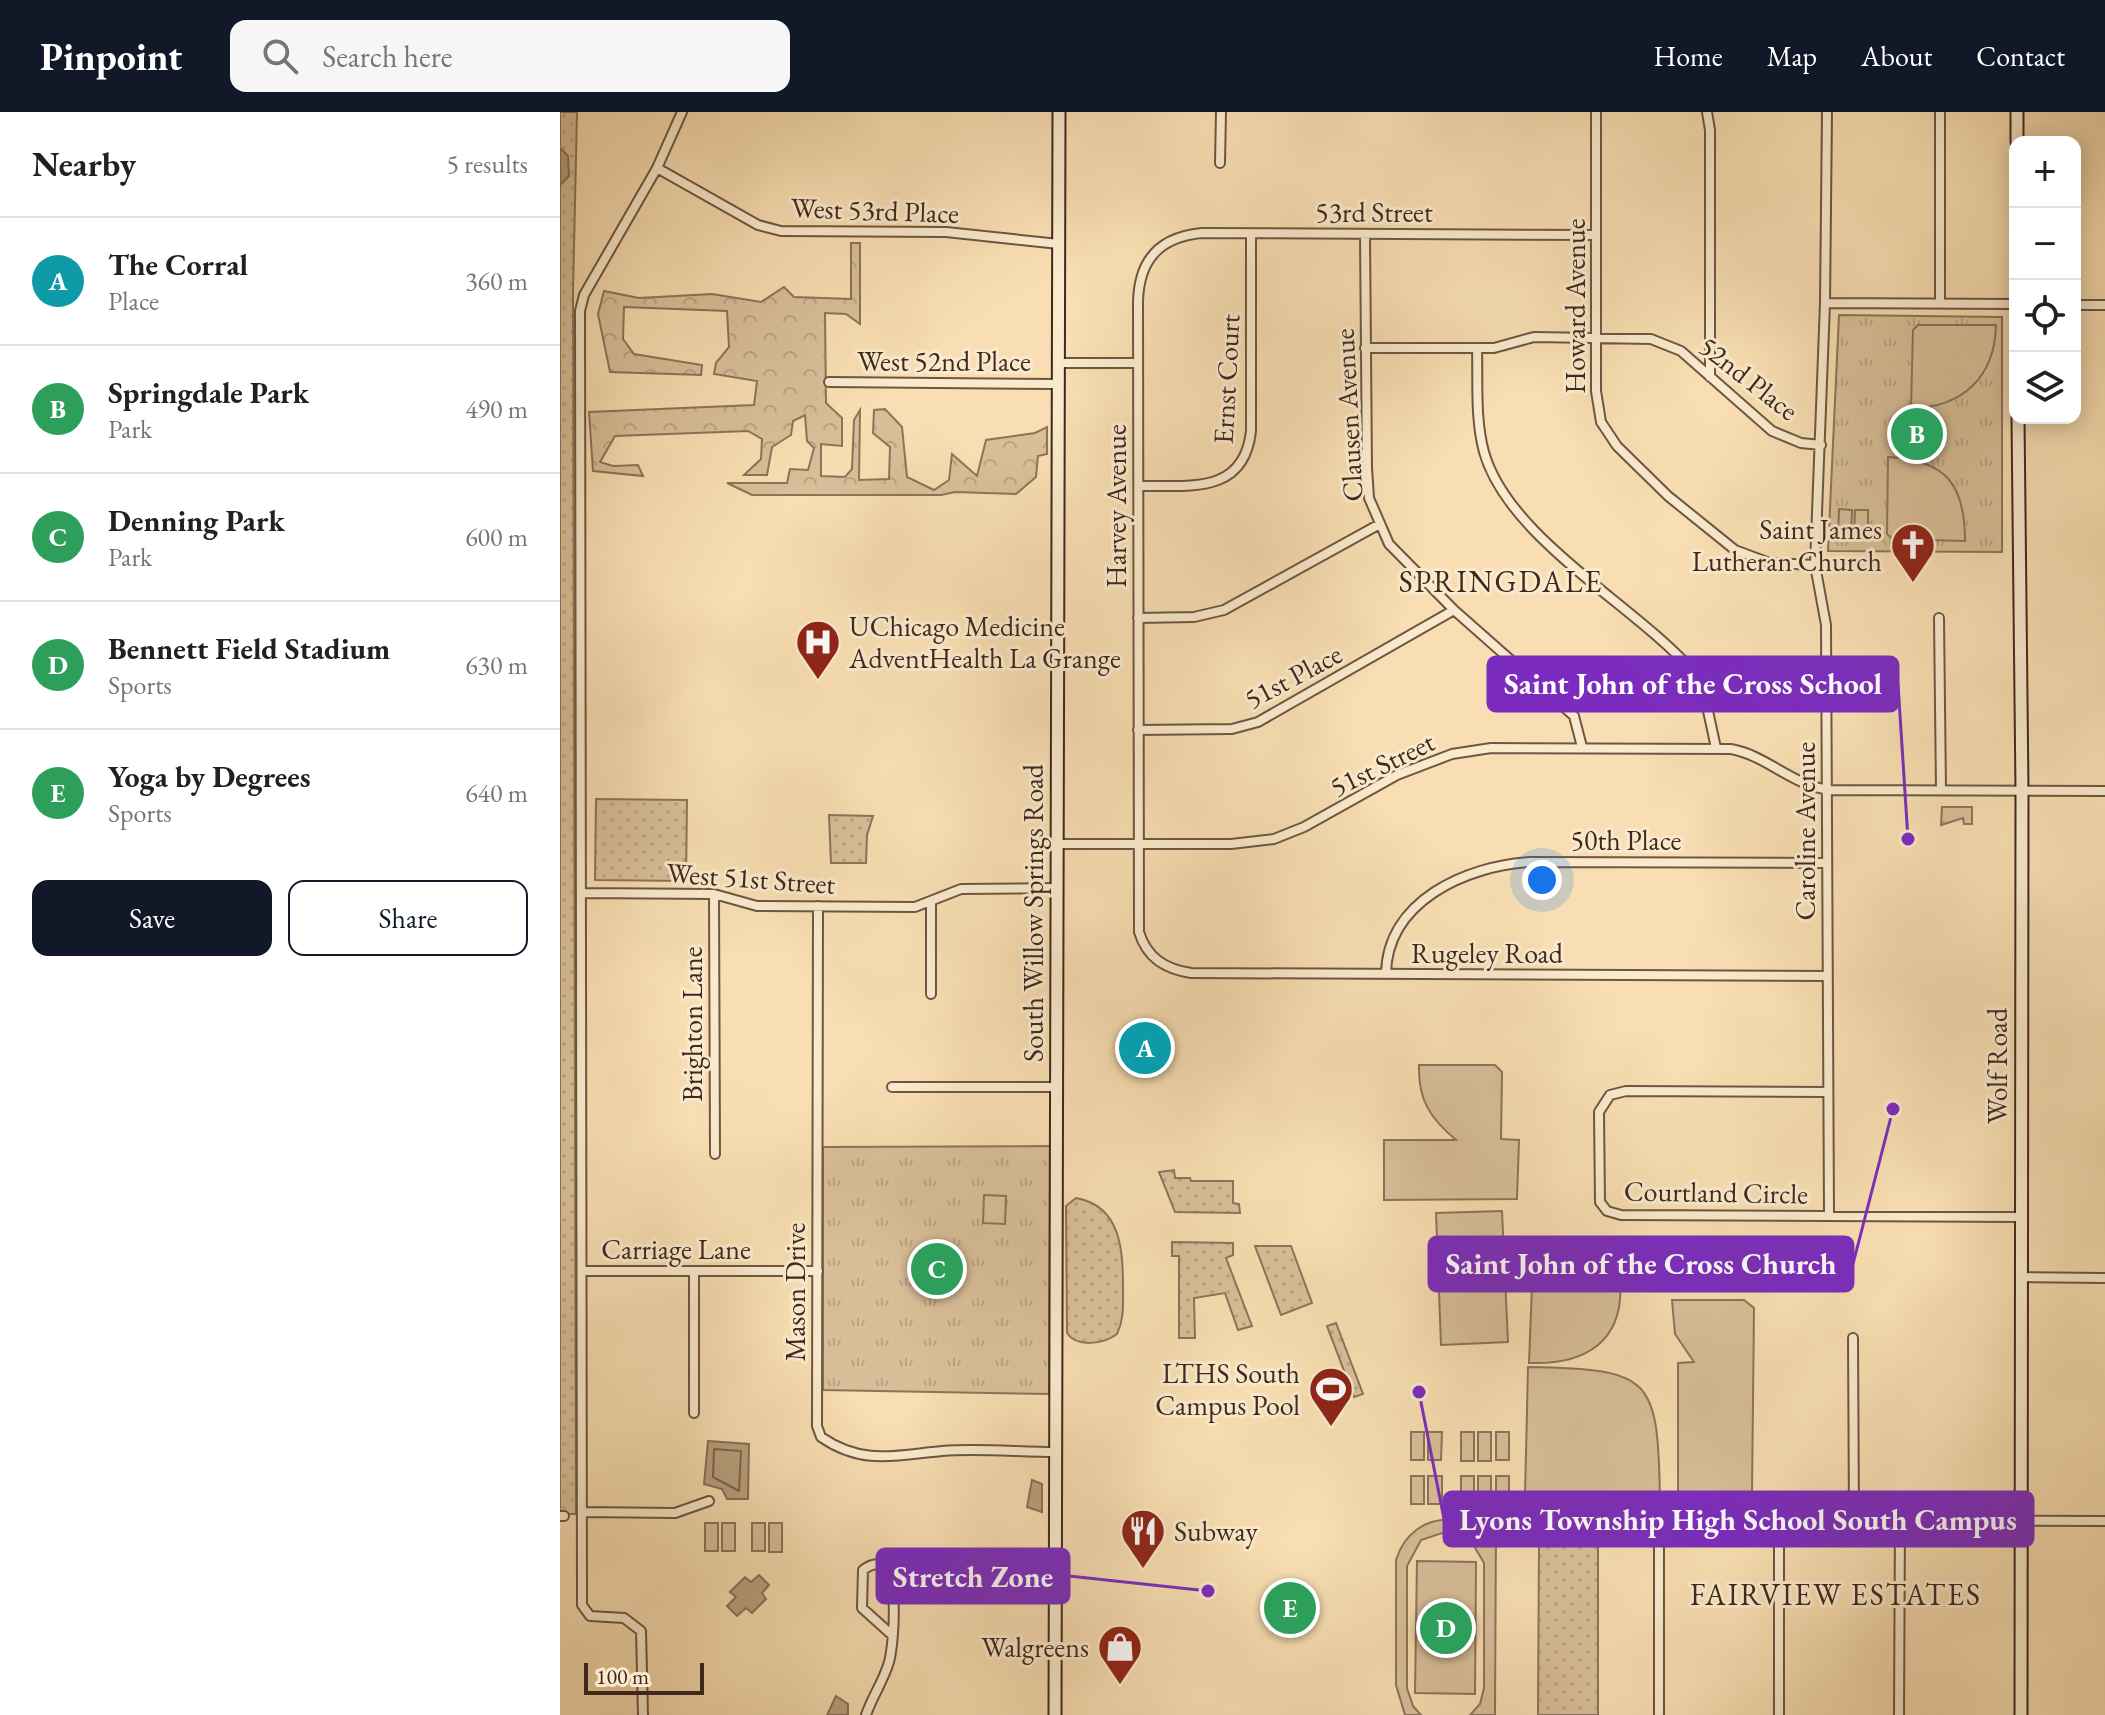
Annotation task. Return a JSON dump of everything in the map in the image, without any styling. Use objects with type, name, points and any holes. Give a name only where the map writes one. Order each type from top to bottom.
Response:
[{"type":"street","points":[[643,1715],[641,1631],[624,1618],[594,1618],[583,1610],[580,311],[584,295],[657,168],[682,112]]},
{"type":"street","name":"South Willow Springs Road","points":[[1055,1715],[1059,112]]},
{"type":"street","points":[[1220,163],[1221,112]]},
{"type":"street","name":"Howard Avenue","points":[[1596,112],[1597,406],[1607,433],[1668,496],[1735,550],[1770,563],[1815,565]]},
{"type":"street","points":[[1707,112],[1710,130],[1710,377]]},
{"type":"street","name":"Caroline Avenue","points":[[1827,112],[1825,303],[1815,565],[1826,625],[1829,1215]]},
{"type":"street","points":[[1940,112],[1940,303]]},
{"type":"street","points":[[2017,112],[2017,136]]},
{"type":"street","name":"West 53rd Place","points":[[657,168],[758,225],[781,231],[946,232],[1059,244]]},
{"type":"street","name":"53rd Street","points":[[1155,249],[1171,239],[1190,234],[1596,235]]},
{"type":"street","name":"Ernst Court","points":[[1139,486],[1212,483],[1232,472],[1246,456],[1251,431],[1251,234]]},
{"type":"street","name":"Clausen Avenue","points":[[1365,234],[1367,468],[1369,498],[1378,525],[1406,565],[1574,716],[1582,747]]},
{"type":"street","name":"Harvey Avenue","points":[[1151,956],[1139,932],[1138,363],[1140,277],[1155,249]]},
{"type":"street","points":[[1825,303],[2009,304]]},
{"type":"street","points":[[2081,305],[2105,305]]},
{"type":"street","name":"52nd Place","points":[[1365,348],[1494,348],[1534,337],[1635,337],[1665,343],[1681,351],[1772,431],[1801,443],[1821,445]]},
{"type":"street","points":[[1477,348],[1480,425],[1484,450],[1498,485],[1529,525],[1690,668],[1705,697],[1716,748]]},
{"type":"street","points":[[1058,363],[1138,363]]},
{"type":"street","name":"West 52nd Place","points":[[829,382],[1058,384]]},
{"type":"street","name":"Wolf Road","points":[[2018,424],[2022,791],[2021,1715]]},
{"type":"street","points":[[1138,618],[1194,617],[1224,610],[1378,525]]},
{"type":"street","name":"51st Place","points":[[1138,730],[1232,729],[1258,722],[1454,610]]},
{"type":"street","points":[[1939,618],[1941,790]]},
{"type":"street","name":"51st Street","points":[[1057,844],[1261,842],[1304,827],[1397,775],[1452,754],[1491,748],[1716,748],[1753,755],[1789,779],[1829,790],[2105,791]]},
{"type":"street","name":"50th Place","points":[[1386,974],[1388,944],[1403,921],[1435,892],[1489,867],[1530,862],[1827,863]]},
{"type":"street","name":"West 51st Street","points":[[582,893],[714,894],[746,905],[915,907],[961,889],[1057,888]]},
{"type":"street","name":"Brighton Lane","points":[[714,894],[715,1154]]},
{"type":"street","points":[[931,902],[931,994]]},
{"type":"street","name":"Mason Drive","points":[[818,906],[817,1426],[821,1437],[869,1457],[895,1458],[942,1451],[1056,1452]]},
{"type":"street","name":"Rugeley Road","points":[[1151,956],[1168,967],[1191,973],[1827,976]]},
{"type":"street","points":[[892,1087],[1056,1087]]},
{"type":"street","name":"Courtland Circle","points":[[1828,1092],[1626,1091],[1610,1095],[1599,1112],[1598,1195],[1603,1207],[1621,1215],[2021,1217]]},
{"type":"street","name":"Carriage Lane","points":[[582,1271],[818,1271]]},
{"type":"street","points":[[694,1272],[694,1413]]},
{"type":"street","points":[[2021,1277],[2105,1278]]},
{"type":"street","points":[[1853,1338],[1854,1519]]},
{"type":"street","points":[[583,1512],[675,1513],[709,1501]]},
{"type":"street","points":[[1659,1715],[1659,1534],[1663,1521],[1676,1517],[2105,1521]]},
{"type":"street","points":[[1779,1519],[1779,1715]]},
{"type":"street","points":[[1899,1715],[1900,1519]]},
{"type":"street","points":[[866,1715],[889,1663],[892,1635],[892,1578],[888,1568],[881,1564],[869,1565],[863,1570],[861,1580],[862,1608],[892,1635]]},
{"type":"green space","points":[[560,112],[577,112],[573,292],[576,1514],[560,1514]]},
{"type":"green space","points":[[851,243],[860,243],[860,324],[846,314],[825,313],[826,403],[842,418],[842,446],[821,444],[821,476],[845,477],[852,469],[854,420],[860,410],[859,480],[889,479],[890,447],[873,433],[874,410],[885,409],[902,427],[907,477],[934,490],[949,480],[952,454],[977,476],[986,440],[1035,433],[1047,427],[1047,454],[1038,456],[1036,477],[1016,494],[752,495],[727,483],[787,483],[790,469],[808,470],[814,448],[807,441],[805,415],[793,421],[791,435],[772,447],[767,475],[744,475],[761,459],[762,439],[748,431],[615,436],[600,462],[613,466],[638,465],[643,476],[593,471],[589,412],[754,405],[757,381],[714,374],[716,363],[729,347],[727,311],[624,307],[623,339],[634,354],[702,365],[701,375],[610,372],[598,314],[604,291],[639,298],[712,294],[761,302],[784,287],[794,297],[851,299]]},
{"type":"green space","points":[[1839,315],[2002,317],[2002,552],[1828,551]]},
{"type":"green space","points":[[1918,325],[1996,325],[1989,360],[1972,386],[1946,402],[1911,408],[1913,330]]},
{"type":"green space","points":[[1888,457],[1924,463],[1948,479],[1961,504],[1965,541],[1893,539],[1887,534]]},
{"type":"green space","points":[[1839,509],[1852,510],[1851,538],[1838,538]]},
{"type":"green space","points":[[1855,510],[1868,510],[1868,539],[1854,538]]},
{"type":"green space","points":[[596,799],[687,800],[686,881],[595,880]]},
{"type":"green space","points":[[1942,807],[1972,807],[1972,824],[1964,824],[1963,818],[1941,825]]},
{"type":"green space","points":[[829,815],[873,816],[867,835],[866,863],[831,863]]},
{"type":"green space","points":[[1419,1065],[1495,1065],[1502,1072],[1501,1139],[1519,1140],[1517,1199],[1384,1200],[1384,1140],[1456,1140],[1427,1107]]},
{"type":"green space","points":[[1050,1146],[1049,1394],[823,1390],[823,1147]]},
{"type":"green space","points":[[1174,1170],[1175,1178],[1190,1178],[1191,1181],[1233,1181],[1233,1203],[1239,1204],[1240,1213],[1175,1212],[1159,1172]]},
{"type":"green space","points":[[984,1195],[1006,1196],[1005,1224],[983,1223]]},
{"type":"green space","points":[[1076,1198],[1103,1210],[1117,1233],[1120,1246],[1123,1290],[1121,1323],[1117,1334],[1098,1342],[1077,1341],[1067,1333],[1066,1206]]},
{"type":"green space","points":[[1502,1211],[1508,1342],[1441,1345],[1436,1213]]},
{"type":"green space","points":[[1172,1242],[1233,1243],[1233,1255],[1226,1258],[1252,1326],[1238,1330],[1225,1293],[1194,1298],[1195,1338],[1179,1338],[1179,1256],[1172,1256]]},
{"type":"green space","points":[[1255,1246],[1291,1246],[1312,1303],[1281,1315]]},
{"type":"green space","points":[[1541,1279],[1620,1280],[1616,1319],[1597,1346],[1568,1360],[1529,1363],[1532,1286]]},
{"type":"green space","points":[[1672,1300],[1744,1300],[1754,1308],[1752,1493],[1678,1493],[1678,1363],[1694,1362],[1675,1334]]},
{"type":"green space","points":[[1336,1323],[1363,1394],[1354,1397],[1327,1326]]},
{"type":"green space","points":[[1528,1367],[1601,1371],[1624,1377],[1640,1388],[1650,1404],[1656,1427],[1660,1500],[1534,1503],[1525,1494]]},
{"type":"green space","points":[[1411,1432],[1424,1432],[1424,1460],[1411,1460]]},
{"type":"green space","points":[[1428,1432],[1442,1432],[1441,1460],[1428,1460]]},
{"type":"green space","points":[[1461,1432],[1474,1432],[1474,1461],[1461,1461]]},
{"type":"green space","points":[[1478,1432],[1491,1432],[1491,1461],[1478,1461]]},
{"type":"green space","points":[[1496,1432],[1509,1432],[1509,1460],[1496,1460]]},
{"type":"green space","points":[[1411,1476],[1424,1476],[1424,1504],[1411,1504]]},
{"type":"green space","points":[[1428,1476],[1442,1476],[1442,1504],[1428,1504]]},
{"type":"green space","points":[[1461,1476],[1474,1476],[1474,1504],[1461,1504]]},
{"type":"green space","points":[[1478,1476],[1491,1476],[1491,1504],[1478,1504]]},
{"type":"green space","points":[[1496,1476],[1509,1476],[1509,1504],[1496,1504]]},
{"type":"green space","points":[[1524,1514],[1598,1515],[1598,1715],[1538,1715],[1539,1538],[1531,1525],[1524,1527]]},
{"type":"green space","points":[[1452,1520],[1471,1526],[1484,1538],[1485,1522],[1496,1522],[1495,1715],[1470,1715],[1480,1704],[1484,1688],[1484,1563],[1471,1541],[1448,1531],[1421,1540],[1407,1566],[1407,1688],[1413,1706],[1421,1715],[1405,1715],[1396,1685],[1396,1560],[1404,1542],[1417,1530],[1433,1522]]},
{"type":"green space","points":[[705,1523],[718,1523],[718,1551],[705,1551]]},
{"type":"green space","points":[[722,1523],[735,1523],[735,1551],[722,1551]]},
{"type":"green space","points":[[752,1523],[765,1523],[765,1551],[752,1551]]},
{"type":"green space","points":[[769,1523],[782,1523],[782,1552],[769,1552]]},
{"type":"green space","points":[[1417,1561],[1476,1562],[1475,1694],[1415,1693]]},
{"type":"water","points":[[560,148],[568,156],[569,176],[560,185]]},
{"type":"water","points":[[708,1441],[749,1444],[748,1499],[727,1499],[722,1489],[704,1484]]},
{"type":"water","points":[[1032,1480],[1042,1484],[1042,1512],[1027,1507]]},
{"type":"water","points":[[759,1575],[769,1585],[762,1593],[766,1599],[752,1613],[746,1608],[737,1616],[727,1606],[736,1597],[730,1592],[745,1577],[751,1582]]},
{"type":"water","points":[[836,1696],[848,1704],[848,1715],[827,1715]]},
{"type":"place","name":"Springdale Park","points":[[1917,434]]},
{"type":"place","name":"Saint James Lutheran Church","points":[[1913,584]]},
{"type":"place","name":"UChicago Medicine AdventHealth La Grange","points":[[818,681]]},
{"type":"place","name":"Saint John of the Cross School","points":[[1908,839]]},
{"type":"place","name":"The Corral","points":[[1145,1048]]},
{"type":"place","name":"Saint John of the Cross Church","points":[[1893,1109]]},
{"type":"place","name":"Denning Park","points":[[937,1269]]},
{"type":"place","name":"Lyons Township High School South Campus","points":[[1419,1392]]},
{"type":"place","name":"LTHS South Campus Pool","points":[[1331,1428]]},
{"type":"place","name":"Subway","points":[[1143,1570]]},
{"type":"place","name":"Stretch Zone","points":[[1208,1591]]},
{"type":"place","name":"Yoga by Degrees","points":[[1290,1608]]},
{"type":"place","name":"Bennett Field Stadium","points":[[1446,1628]]},
{"type":"place","name":"Walgreens","points":[[1120,1686]]},
{"type":"district","name":"SPRINGDALE","points":[[1501,582]]},
{"type":"district","name":"FAIRVIEW ESTATES","points":[[1836,1595]]}]
